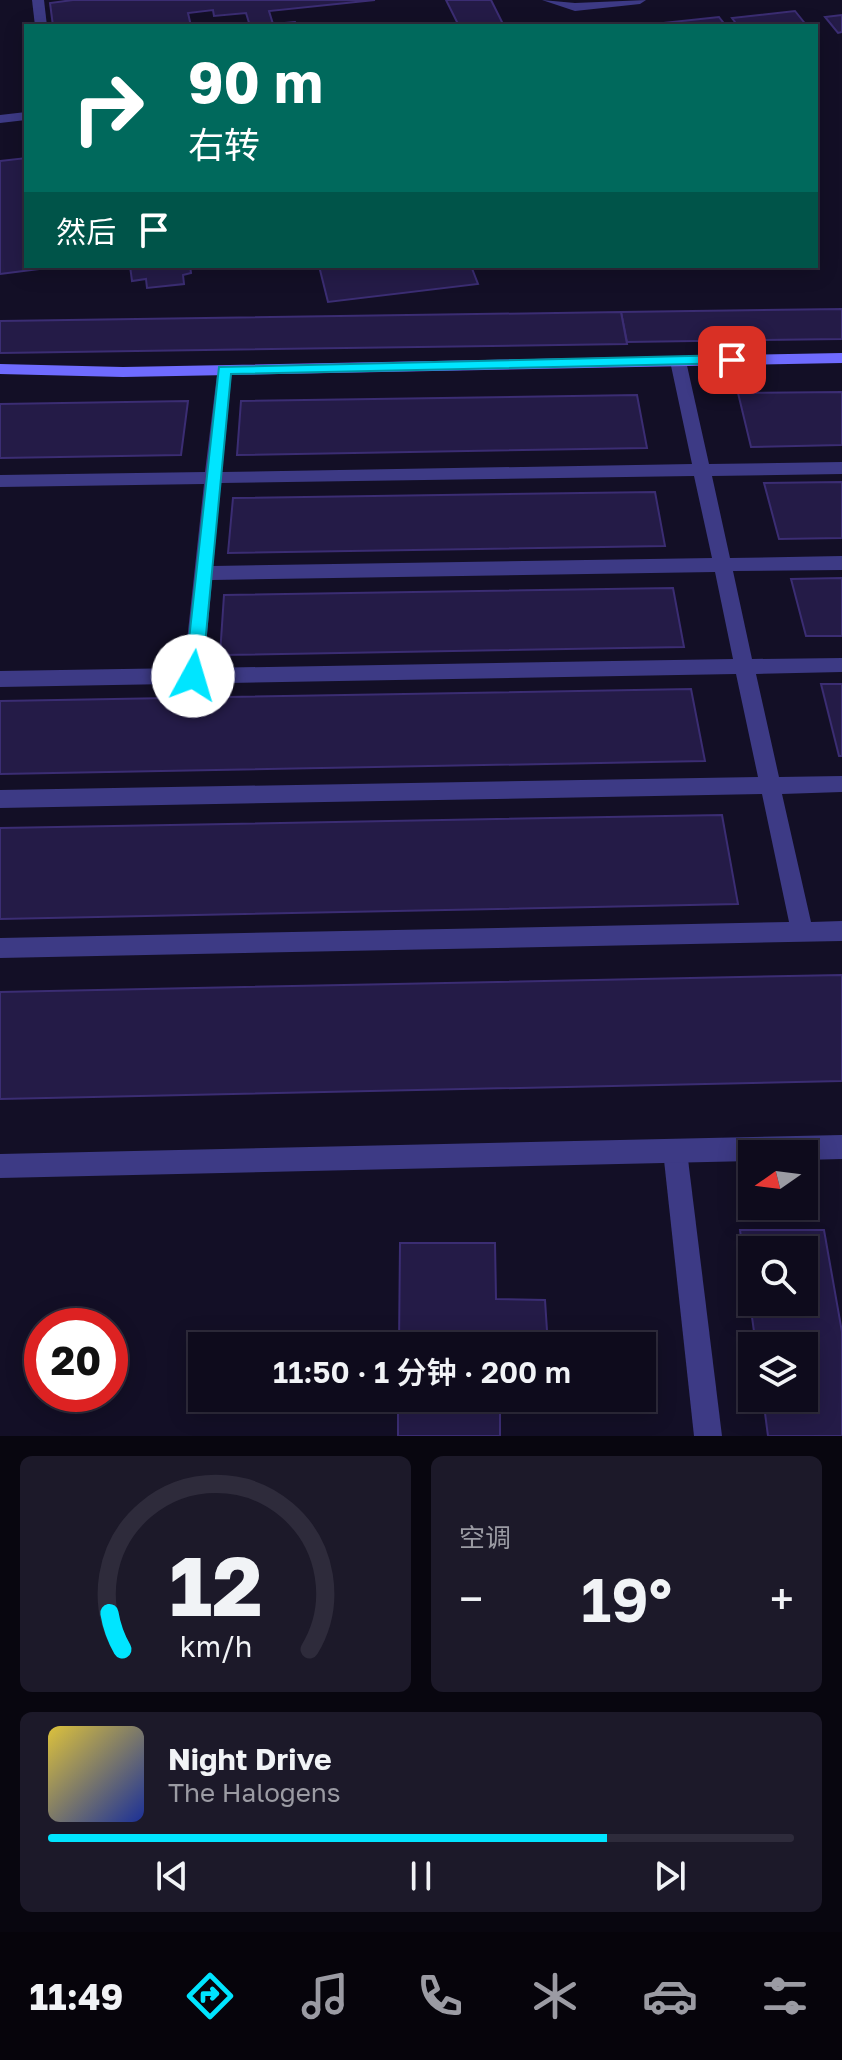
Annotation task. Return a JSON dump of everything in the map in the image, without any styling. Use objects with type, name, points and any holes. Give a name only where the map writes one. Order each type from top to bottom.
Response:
[{"type":"street","points":[[38,0],[41,24]]},
{"type":"street","points":[[548,0],[575,7],[640,0]]},
{"type":"street","points":[[0,119],[24,116]]},
{"type":"street","points":[[0,369],[224,370],[842,358]]},
{"type":"street","points":[[678,361],[802,932]]},
{"type":"street","points":[[193,676],[224,370]]},
{"type":"street","points":[[0,481],[842,468]]},
{"type":"street","points":[[203,573],[842,563]]},
{"type":"street","points":[[0,679],[842,665]]},
{"type":"street","points":[[0,799],[842,784]]},
{"type":"street","points":[[0,948],[842,931]]},
{"type":"street","points":[[0,1166],[842,1147]]},
{"type":"street","points":[[675,1151],[708,1436]]},
{"type":"building","points":[[73,0],[375,0],[269,11],[273,24],[249,24],[246,13],[214,16],[213,10],[188,13],[191,24],[53,24],[50,3]]},
{"type":"building","points":[[446,0],[491,0],[503,24],[458,24]]},
{"type":"building","points":[[795,11],[805,24],[736,24],[732,18]]},
{"type":"building","points":[[842,15],[842,32],[838,33],[825,17]]},
{"type":"building","points":[[719,17],[724,24],[654,24]]},
{"type":"building","points":[[24,158],[24,268],[47,268],[0,274],[0,161]]},
{"type":"building","points":[[130,268],[190,268],[191,273],[183,275],[184,284],[147,288],[146,279],[132,281]]},
{"type":"building","points":[[320,268],[472,268],[478,284],[328,302]]},
{"type":"building","points":[[842,309],[842,339],[627,342],[621,312]]},
{"type":"building","points":[[621,312],[627,344],[0,353],[0,321]]},
{"type":"building","points":[[842,392],[842,445],[751,447],[738,393]]},
{"type":"building","points":[[637,395],[647,448],[237,455],[241,401]]},
{"type":"building","points":[[188,401],[181,455],[0,458],[0,404]]},
{"type":"building","points":[[842,482],[842,538],[779,539],[764,483]]},
{"type":"building","points":[[655,492],[665,546],[228,553],[233,498]]},
{"type":"building","points":[[842,578],[842,636],[806,636],[791,579]]},
{"type":"building","points":[[673,588],[684,647],[220,655],[224,595]]},
{"type":"building","points":[[821,684],[842,684],[842,756],[839,756]]},
{"type":"building","points":[[691,689],[705,761],[0,774],[0,701]]},
{"type":"building","points":[[722,815],[738,904],[0,919],[0,828]]},
{"type":"building","points":[[842,975],[842,1081],[0,1099],[0,992]]},
{"type":"building","points":[[740,1230],[824,1230],[842,1332],[842,1436],[768,1436],[765,1412],[818,1412],[818,1332],[754,1332],[752,1316],[818,1316],[818,1236],[741,1236]]},
{"type":"building","points":[[400,1243],[495,1243],[496,1299],[545,1300],[547,1332],[399,1332]]},
{"type":"building","points":[[398,1412],[500,1412],[500,1436],[398,1436]]},
{"type":"route","points":[[193,676],[224,370],[732,360]]}]
